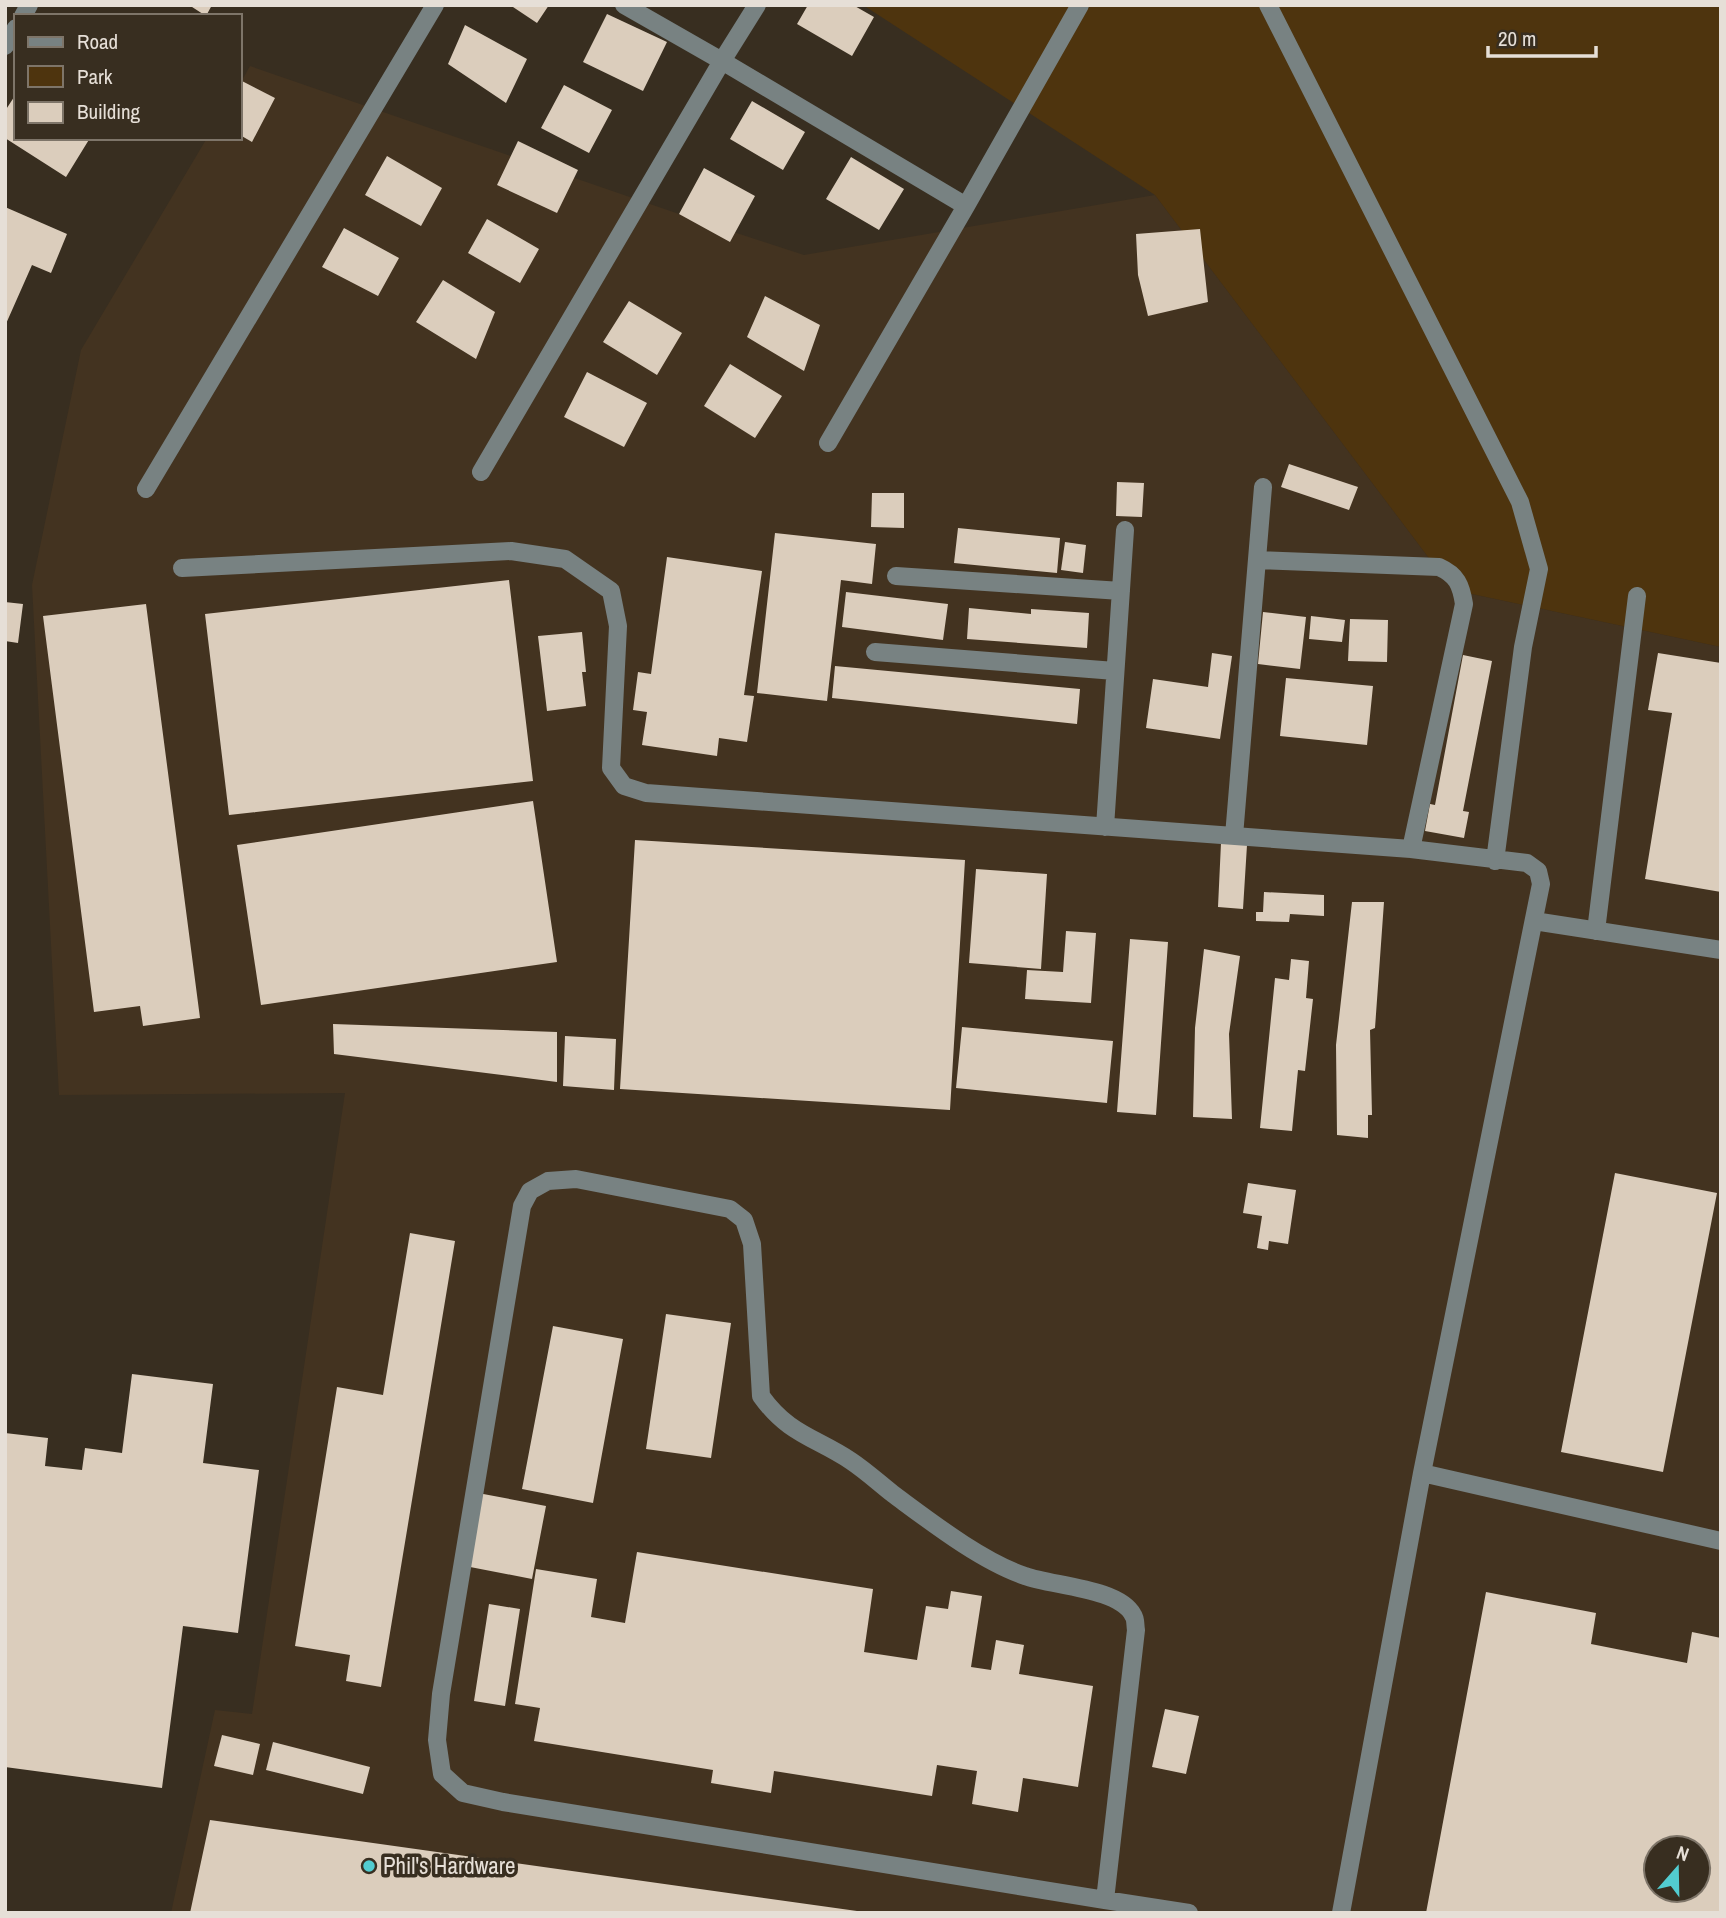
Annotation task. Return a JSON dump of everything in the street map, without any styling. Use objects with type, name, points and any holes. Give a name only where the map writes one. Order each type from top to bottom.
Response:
[{"type":"street","points":[[146,489],[435,5]]},
{"type":"street","points":[[624,5],[966,206]]},
{"type":"street","points":[[481,472],[757,5]]},
{"type":"street","points":[[828,443],[1080,5]]},
{"type":"street","points":[[1268,5],[1520,502],[1539,569],[1523,647],[1495,861]]},
{"type":"street","points":[[1234,836],[1263,487]]},
{"type":"street","points":[[1105,827],[1125,530]]},
{"type":"street","points":[[182,568],[511,551],[565,559],[611,590],[618,626],[611,768],[624,786],[646,793],[1410,849],[1527,863],[1538,872],[1541,884],[1534,921],[1422,1473],[1341,1913]]},
{"type":"street","points":[[1257,560],[1439,567],[1453,573],[1462,588],[1464,604],[1410,849]]},
{"type":"street","points":[[896,576],[1121,591]]},
{"type":"street","points":[[1596,931],[1637,596]]},
{"type":"street","points":[[875,652],[1115,671]]},
{"type":"street","points":[[1534,921],[1721,950]]},
{"type":"street","points":[[1105,1900],[1136,1630],[1134,1616],[1128,1608],[1112,1597],[1052,1584],[1000,1566],[933,1522],[848,1459],[801,1435],[773,1413],[761,1396],[752,1244],[744,1220],[730,1209],[716,1204],[576,1179],[548,1181],[530,1191],[522,1206],[441,1693],[438,1740],[442,1774],[463,1793],[503,1802],[1105,1900],[1189,1913]]},
{"type":"street","points":[[1422,1473],[1721,1541]]},
{"type":"shaded area","points":[[250,66],[804,255],[1155,195],[1453,590],[1721,647],[1721,1913],[171,1913],[215,1710],[252,1714],[345,1093],[59,1095],[32,585],[81,350],[206,140],[242,140],[242,80]]},
{"type":"green space","points":[[863,5],[1721,5],[1721,647],[1453,590],[1155,195]]},
{"type":"building","points":[[189,5],[212,5],[207,14]]},
{"type":"building","points":[[510,5],[549,5],[537,23]]},
{"type":"building","points":[[808,5],[853,5],[874,17],[852,56],[797,24]]},
{"type":"building","points":[[607,14],[667,42],[643,91],[583,62]]},
{"type":"building","points":[[465,25],[527,59],[506,103],[448,64]]},
{"type":"building","points":[[242,81],[275,98],[252,142],[242,136]]},
{"type":"building","points":[[564,85],[612,110],[589,153],[541,128]]},
{"type":"building","points":[[14,97],[14,140],[89,140],[66,177],[5,138],[5,111]]},
{"type":"building","points":[[752,101],[805,132],[783,170],[730,139]]},
{"type":"building","points":[[518,141],[578,170],[557,213],[497,185]]},
{"type":"building","points":[[387,156],[442,188],[421,226],[365,195]]},
{"type":"building","points":[[851,157],[904,189],[879,230],[826,199]]},
{"type":"building","points":[[704,168],[755,196],[730,242],[679,214]]},
{"type":"building","points":[[5,207],[67,234],[51,273],[32,265],[5,326]]},
{"type":"building","points":[[487,219],[539,249],[520,283],[468,253]]},
{"type":"building","points":[[344,228],[399,258],[378,296],[322,267]]},
{"type":"building","points":[[1200,229],[1208,302],[1148,316],[1138,275],[1136,234]]},
{"type":"building","points":[[443,280],[495,312],[476,359],[416,322]]},
{"type":"building","points":[[765,296],[820,325],[804,371],[747,337]]},
{"type":"building","points":[[629,301],[682,333],[657,375],[603,342]]},
{"type":"building","points":[[730,364],[782,396],[755,438],[704,406]]},
{"type":"building","points":[[587,372],[647,403],[624,447],[564,417]]},
{"type":"building","points":[[1289,464],[1358,487],[1349,510],[1281,487]]},
{"type":"building","points":[[1117,482],[1144,483],[1142,517],[1116,516]]},
{"type":"building","points":[[872,493],[904,493],[904,528],[871,527]]},
{"type":"building","points":[[958,528],[1060,538],[1057,573],[954,563]]},
{"type":"building","points":[[775,533],[876,544],[872,584],[841,580],[827,701],[757,693]]},
{"type":"building","points":[[1065,542],[1086,545],[1083,573],[1061,570]]},
{"type":"building","points":[[667,557],[762,571],[744,695],[754,696],[747,742],[719,738],[717,756],[642,745],[647,712],[633,710],[638,672],[651,674]]},
{"type":"building","points":[[509,580],[533,781],[229,815],[205,614]]},
{"type":"building","points":[[846,592],[948,604],[943,640],[842,627]]},
{"type":"building","points":[[5,602],[23,604],[18,643],[5,641]]},
{"type":"building","points":[[146,604],[200,1018],[143,1026],[140,1006],[94,1012],[43,616]]},
{"type":"building","points":[[969,608],[1031,614],[1031,609],[1089,613],[1087,648],[967,639]]},
{"type":"building","points":[[1263,612],[1306,617],[1300,669],[1258,664]]},
{"type":"building","points":[[1311,616],[1345,620],[1342,642],[1309,639]]},
{"type":"building","points":[[1350,619],[1388,620],[1387,662],[1348,661]]},
{"type":"building","points":[[582,632],[586,672],[582,672],[586,706],[547,711],[538,636]]},
{"type":"building","points":[[1212,653],[1232,656],[1220,739],[1146,728],[1153,679],[1208,687]]},
{"type":"building","points":[[1658,653],[1721,663],[1721,892],[1645,879],[1672,713],[1648,710]]},
{"type":"building","points":[[1463,655],[1492,661],[1463,811],[1469,812],[1464,838],[1425,831],[1430,804],[1435,805]]},
{"type":"building","points":[[835,666],[1080,689],[1077,724],[832,698]]},
{"type":"building","points":[[1286,678],[1373,686],[1367,745],[1280,736]]},
{"type":"building","points":[[533,801],[557,962],[261,1005],[237,845]]},
{"type":"building","points":[[635,840],[965,860],[950,1110],[620,1089]]},
{"type":"building","points":[[1221,843],[1247,845],[1243,909],[1218,907]]},
{"type":"building","points":[[976,869],[1047,874],[1041,969],[969,963]]},
{"type":"building","points":[[1264,892],[1324,895],[1324,916],[1290,914],[1289,922],[1256,921],[1256,912],[1263,912]]},
{"type":"building","points":[[1352,902],[1384,902],[1375,1028],[1370,1030],[1372,1115],[1368,1115],[1368,1138],[1337,1135],[1336,1045]]},
{"type":"building","points":[[1066,931],[1096,933],[1091,1003],[1025,999],[1027,970],[1063,972]]},
{"type":"building","points":[[1130,939],[1168,942],[1156,1115],[1117,1112]]},
{"type":"building","points":[[1204,949],[1240,956],[1229,1034],[1232,1119],[1193,1117],[1195,1028]]},
{"type":"building","points":[[1291,959],[1309,961],[1306,998],[1313,999],[1305,1071],[1298,1070],[1292,1131],[1260,1128],[1275,978],[1289,980]]},
{"type":"building","points":[[333,1024],[557,1032],[557,1082],[334,1054]]},
{"type":"building","points":[[962,1027],[1113,1041],[1107,1103],[956,1088]]},
{"type":"building","points":[[565,1036],[616,1039],[614,1090],[563,1086]]},
{"type":"building","points":[[1615,1173],[1717,1193],[1663,1472],[1561,1452]]},
{"type":"building","points":[[1248,1183],[1296,1190],[1288,1244],[1269,1241],[1268,1250],[1257,1248],[1262,1216],[1243,1213]]},
{"type":"building","points":[[410,1233],[455,1241],[381,1687],[346,1681],[350,1655],[295,1646],[337,1387],[383,1395]]},
{"type":"building","points":[[666,1314],[731,1323],[711,1458],[646,1449]]},
{"type":"building","points":[[553,1326],[623,1339],[593,1503],[522,1489]]},
{"type":"building","points":[[132,1374],[213,1384],[203,1463],[259,1470],[238,1633],[183,1626],[162,1788],[5,1767],[5,1433],[48,1438],[45,1466],[82,1470],[85,1448],[122,1453]]},
{"type":"building","points":[[478,1493],[546,1506],[532,1579],[465,1566]]},
{"type":"building","points":[[637,1552],[873,1589],[864,1652],[917,1660],[926,1606],[948,1609],[951,1591],[982,1596],[971,1667],[991,1670],[996,1640],[1024,1645],[1019,1674],[1093,1686],[1078,1787],[1023,1778],[1018,1812],[972,1804],[977,1771],[937,1765],[932,1796],[774,1771],[771,1793],[711,1783],[713,1770],[534,1741],[540,1708],[515,1704],[536,1569],[597,1579],[591,1617],[625,1623]]},
{"type":"building","points":[[1486,1592],[1596,1613],[1591,1644],[1687,1663],[1692,1632],[1721,1638],[1721,1913],[1426,1913]]},
{"type":"building","points":[[489,1604],[520,1609],[505,1706],[474,1701]]},
{"type":"building","points":[[1165,1709],[1199,1716],[1186,1774],[1152,1767]]},
{"type":"building","points":[[222,1735],[260,1744],[253,1775],[214,1766]]},
{"type":"building","points":[[273,1742],[370,1767],[363,1794],[266,1770]]},
{"type":"building","name":"Phil's Hardware","points":[[210,1820],[857,1911],[857,1913],[190,1913]]},
{"type":"place","name":"Phil's Hardware","points":[[369,1866]]}]
